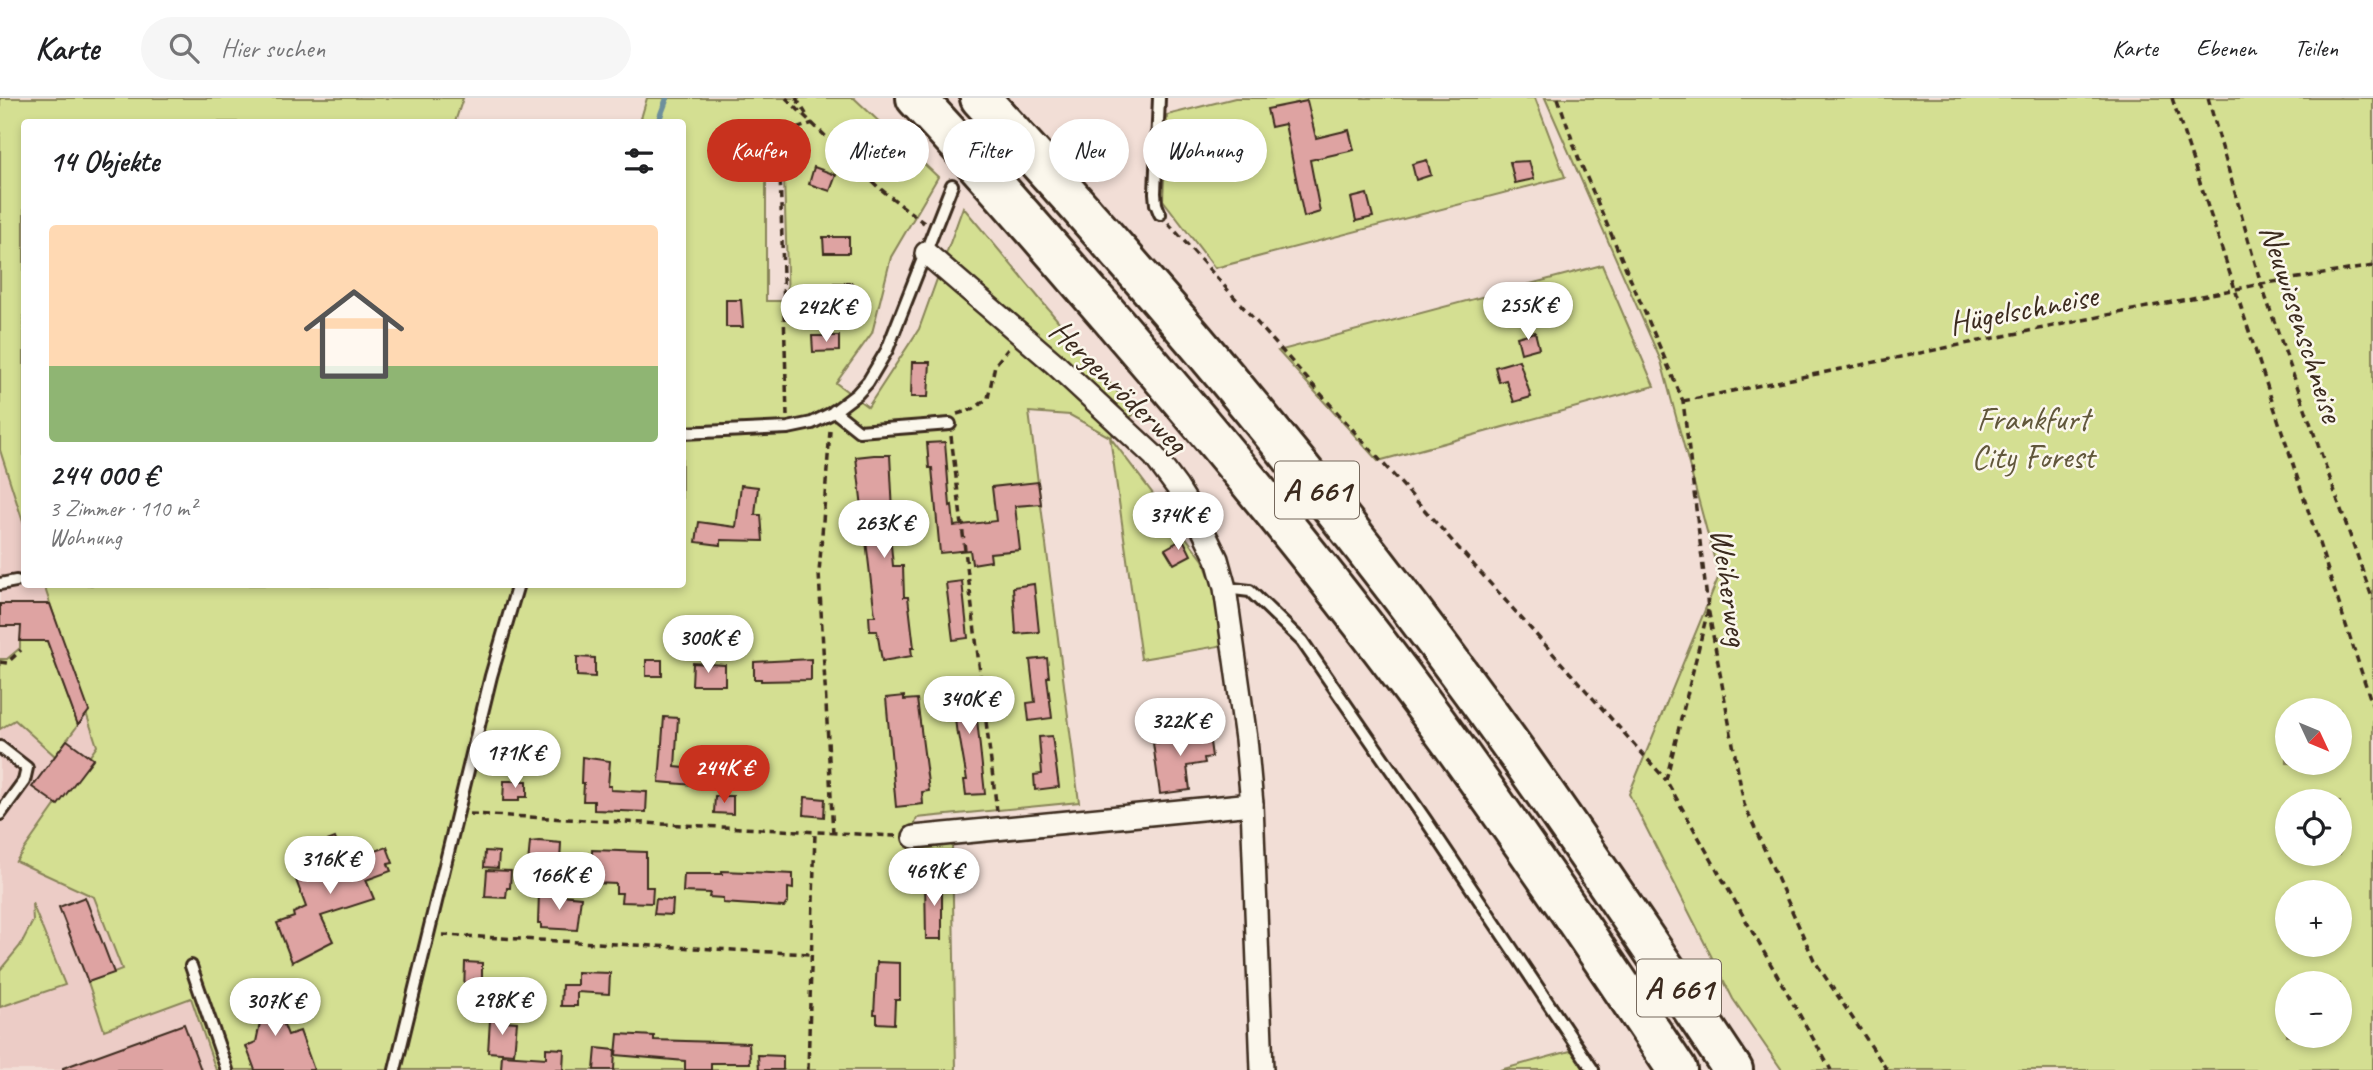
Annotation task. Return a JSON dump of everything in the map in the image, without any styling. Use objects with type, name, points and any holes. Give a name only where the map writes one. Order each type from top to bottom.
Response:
[{"type":"highway","name":"A 661","points":[[916,98],[967,152],[1187,405],[1321,571],[1436,722],[1585,931],[1677,1070]]},
{"type":"highway","name":"A 661","points":[[980,98],[1215,363],[1358,543],[1476,697],[1625,906],[1733,1070]]},
{"type":"street","name":"Hergenröderweg","points":[[926,253],[1054,363],[1154,456],[1199,522],[1217,559],[1225,588],[1246,738],[1252,804],[1262,1070]]},
{"type":"street","points":[[914,837],[1252,804]]},
{"type":"lane","points":[[1159,98],[1155,193],[1160,214]]},
{"type":"lane","points":[[686,433],[788,428],[812,422],[833,412],[857,394],[880,365],[951,185]]},
{"type":"lane","points":[[833,412],[859,431],[950,424]]},
{"type":"lane","points":[[0,584],[16,581]]},
{"type":"lane","points":[[395,1070],[491,676],[517,588]]},
{"type":"lane","points":[[1225,588],[1250,591],[1302,641],[1593,1070]]},
{"type":"lane","points":[[0,747],[27,768],[24,781],[0,814]]},
{"type":"lane","points":[[191,967],[227,1070]]},
{"type":"path","points":[[786,98],[878,187],[934,231]]},
{"type":"path","points":[[796,98],[813,124]]},
{"type":"path","name":"Weiherweg","points":[[1558,98],[1578,157],[1683,401],[1708,608],[1744,804],[1814,960],[1887,1070]]},
{"type":"path","points":[[2172,98],[2373,707]]},
{"type":"path","name":"Neuwiesenschneise","points":[[2208,98],[2261,284],[2373,600]]},
{"type":"path","points":[[788,428],[779,135],[813,124]]},
{"type":"path","points":[[1160,214],[1666,780],[1831,1070]]},
{"type":"path","name":"Hügelschneise","points":[[1683,401],[2235,289],[2373,266]]},
{"type":"path","points":[[999,829],[950,424],[955,415],[974,409],[988,398],[995,365],[1002,353],[1022,335]]},
{"type":"path","points":[[833,412],[819,573],[833,834]]},
{"type":"path","points":[[1666,780],[1708,608]]},
{"type":"path","points":[[0,662],[7,663],[21,650]]},
{"type":"path","points":[[457,814],[914,837]]},
{"type":"path","points":[[808,1070],[814,832]]},
{"type":"path","points":[[428,934],[810,954]]},
{"type":"shaded area","points":[[0,450],[21,516],[21,588],[45,588],[97,746],[16,861],[94,897],[122,970],[191,998],[216,1070],[0,1070]]},
{"type":"green space","points":[[0,98],[463,98],[456,119],[21,119],[21,516],[0,450]]},
{"type":"green space","points":[[647,98],[854,98],[876,119],[825,119],[825,182],[929,182],[929,169],[938,177],[891,257],[872,333],[836,383],[868,407],[919,329],[963,207],[1135,413],[1110,437],[1070,415],[1029,412],[1079,802],[917,818],[910,831],[911,847],[952,844],[956,1070],[216,1070],[191,998],[104,1030],[88,982],[122,969],[94,897],[16,861],[97,746],[45,588],[686,588],[686,119],[641,119]],"holes":[[[707,119],[811,119],[811,182],[784,182],[788,301],[766,301],[766,182],[707,182]]]},
{"type":"green space","points":[[1235,98],[1535,98],[1565,177],[1215,268],[1163,200],[1164,182],[1267,182],[1267,119],[1167,119],[1167,115]]},
{"type":"green space","name":"Frankfurt City Forest","points":[[1545,98],[2373,98],[2373,1070],[1782,1070],[1733,999],[1629,794],[1719,576],[1661,361]]},
{"type":"green space","points":[[1602,265],[1654,386],[1378,461],[1278,351]]},
{"type":"green space","points":[[1110,437],[1203,560],[1220,604],[1225,645],[1141,659]]},
{"type":"green space","points":[[20,641],[47,641],[78,725],[55,756],[15,720],[0,729],[0,659],[7,659],[20,648]]},
{"type":"green space","points":[[32,903],[65,985],[0,1007],[0,970],[20,946],[33,921]]},
{"type":"green space","points":[[1574,1050],[1587,1070],[1500,1070]]},
{"type":"building","points":[[1307,101],[1316,138],[1349,130],[1354,150],[1310,160],[1320,212],[1304,217],[1285,124],[1271,127],[1267,109]]},
{"type":"building","points":[[1427,160],[1431,175],[1416,180],[1412,164]]},
{"type":"building","points":[[1529,161],[1534,179],[1515,183],[1510,162]]},
{"type":"building","points":[[814,167],[825,171],[825,182],[833,182],[830,191],[809,184]]},
{"type":"building","points":[[1367,194],[1373,217],[1356,221],[1351,198]]},
{"type":"building","points":[[823,237],[849,237],[849,253],[824,253]]},
{"type":"building","points":[[834,283],[852,283],[852,302],[835,303]]},
{"type":"building","points":[[726,300],[741,300],[743,327],[726,327]]},
{"type":"building","points":[[1535,332],[1539,348],[1521,353],[1517,337]]},
{"type":"building","points":[[812,336],[839,336],[839,351],[813,352]]},
{"type":"building","points":[[1519,360],[1531,397],[1514,402],[1506,380],[1499,382],[1495,367]]},
{"type":"building","points":[[912,362],[930,362],[928,397],[911,397]]},
{"type":"building","points":[[945,442],[954,526],[996,521],[992,487],[1038,482],[1041,504],[1015,506],[1020,550],[990,553],[991,561],[972,564],[970,550],[940,553],[927,443]]},
{"type":"building","points":[[890,455],[893,512],[888,513],[893,566],[903,566],[904,597],[908,597],[914,648],[911,648],[912,656],[882,661],[877,631],[870,631],[869,616],[875,616],[856,457]]},
{"type":"building","points":[[741,485],[758,487],[755,515],[761,515],[763,541],[721,540],[721,545],[696,542],[699,522],[736,527]]},
{"type":"building","points":[[1183,539],[1191,555],[1174,564],[1165,549]]},
{"type":"building","points":[[962,581],[968,638],[953,640],[946,583]]},
{"type":"building","points":[[1034,584],[1039,632],[1016,634],[1013,587]]},
{"type":"building","points":[[0,604],[50,604],[89,711],[78,725],[47,641],[20,641],[21,626],[0,626]]},
{"type":"building","points":[[577,657],[595,658],[595,677],[577,676]]},
{"type":"building","points":[[1047,658],[1052,718],[1029,721],[1027,703],[1035,702],[1030,660]]},
{"type":"building","points":[[811,659],[811,680],[754,679],[754,662]]},
{"type":"building","points":[[646,660],[662,660],[662,676],[646,676]]},
{"type":"building","points":[[693,663],[725,665],[725,685],[692,685]]},
{"type":"building","points":[[973,682],[985,794],[966,795],[964,780],[967,780],[959,734],[957,735],[951,685]]},
{"type":"building","points":[[904,696],[904,700],[917,699],[929,791],[922,792],[923,804],[896,807],[886,698]]},
{"type":"building","points":[[664,717],[678,718],[675,767],[695,769],[694,785],[659,782]]},
{"type":"building","points":[[1208,727],[1212,757],[1204,758],[1205,763],[1187,766],[1190,790],[1160,794],[1153,743],[1162,742],[1161,734]]},
{"type":"building","points":[[1052,736],[1059,787],[1035,790],[1034,775],[1042,774],[1039,737]]},
{"type":"building","points":[[67,740],[93,759],[58,805],[32,787]]},
{"type":"building","points":[[582,757],[610,761],[608,786],[611,786],[611,790],[647,792],[646,812],[594,810],[594,801],[583,801]]},
{"type":"building","points":[[504,781],[527,781],[527,797],[519,797],[519,801],[503,801]]},
{"type":"building","points":[[715,796],[733,796],[733,814],[714,813]]},
{"type":"building","points":[[805,797],[825,799],[824,817],[804,815]]},
{"type":"building","points":[[335,838],[344,862],[387,847],[393,863],[388,864],[391,871],[366,880],[374,899],[321,916],[333,941],[292,962],[277,923],[294,917],[293,913],[306,907],[296,880],[328,868],[319,844]]},
{"type":"building","points":[[530,842],[561,843],[560,862],[551,861],[551,866],[528,864]]},
{"type":"building","points":[[592,850],[646,852],[646,887],[653,887],[652,903],[621,902],[622,893],[616,893],[616,884],[594,883],[595,864],[592,864]]},
{"type":"building","points":[[485,851],[499,852],[498,868],[484,867]]},
{"type":"building","points":[[487,870],[511,871],[510,888],[507,888],[506,898],[485,897]]},
{"type":"building","points":[[722,871],[793,874],[793,889],[788,888],[788,901],[784,907],[723,903],[723,898],[709,897],[710,893],[683,892],[684,874],[722,874]]},
{"type":"building","points":[[942,877],[942,939],[926,939],[925,878]]},
{"type":"building","points":[[539,893],[581,897],[577,930],[541,928],[541,923],[538,923]]},
{"type":"building","points":[[85,897],[114,973],[88,982],[59,907]]},
{"type":"building","points":[[656,899],[673,900],[672,915],[654,914]]},
{"type":"building","points":[[465,962],[482,963],[482,993],[464,993]]},
{"type":"building","points":[[877,962],[900,963],[900,1000],[895,1000],[894,1024],[877,1023],[877,1014],[874,1014]]},
{"type":"building","points":[[577,972],[610,973],[609,994],[577,992],[577,1006],[561,1006],[562,985],[577,985]]},
{"type":"building","points":[[268,984],[288,1035],[300,1031],[314,1070],[255,1070],[246,1046],[256,1042],[260,1023],[250,1000],[254,998],[250,990]]},
{"type":"building","points":[[490,1020],[517,1022],[514,1054],[488,1052]]},
{"type":"building","points":[[184,1024],[201,1070],[63,1070],[63,1068]]},
{"type":"building","points":[[618,1034],[654,1036],[654,1040],[749,1043],[750,1063],[711,1063],[711,1070],[685,1070],[685,1061],[616,1055]]},
{"type":"building","points":[[546,1048],[564,1049],[563,1070],[501,1070],[502,1055],[546,1058]]},
{"type":"building","points":[[596,1048],[615,1050],[614,1070],[594,1070]]},
{"type":"building","points":[[758,1055],[783,1056],[783,1070],[759,1070]]},
{"type":"waterway","points":[[659,119],[667,98]]}]
